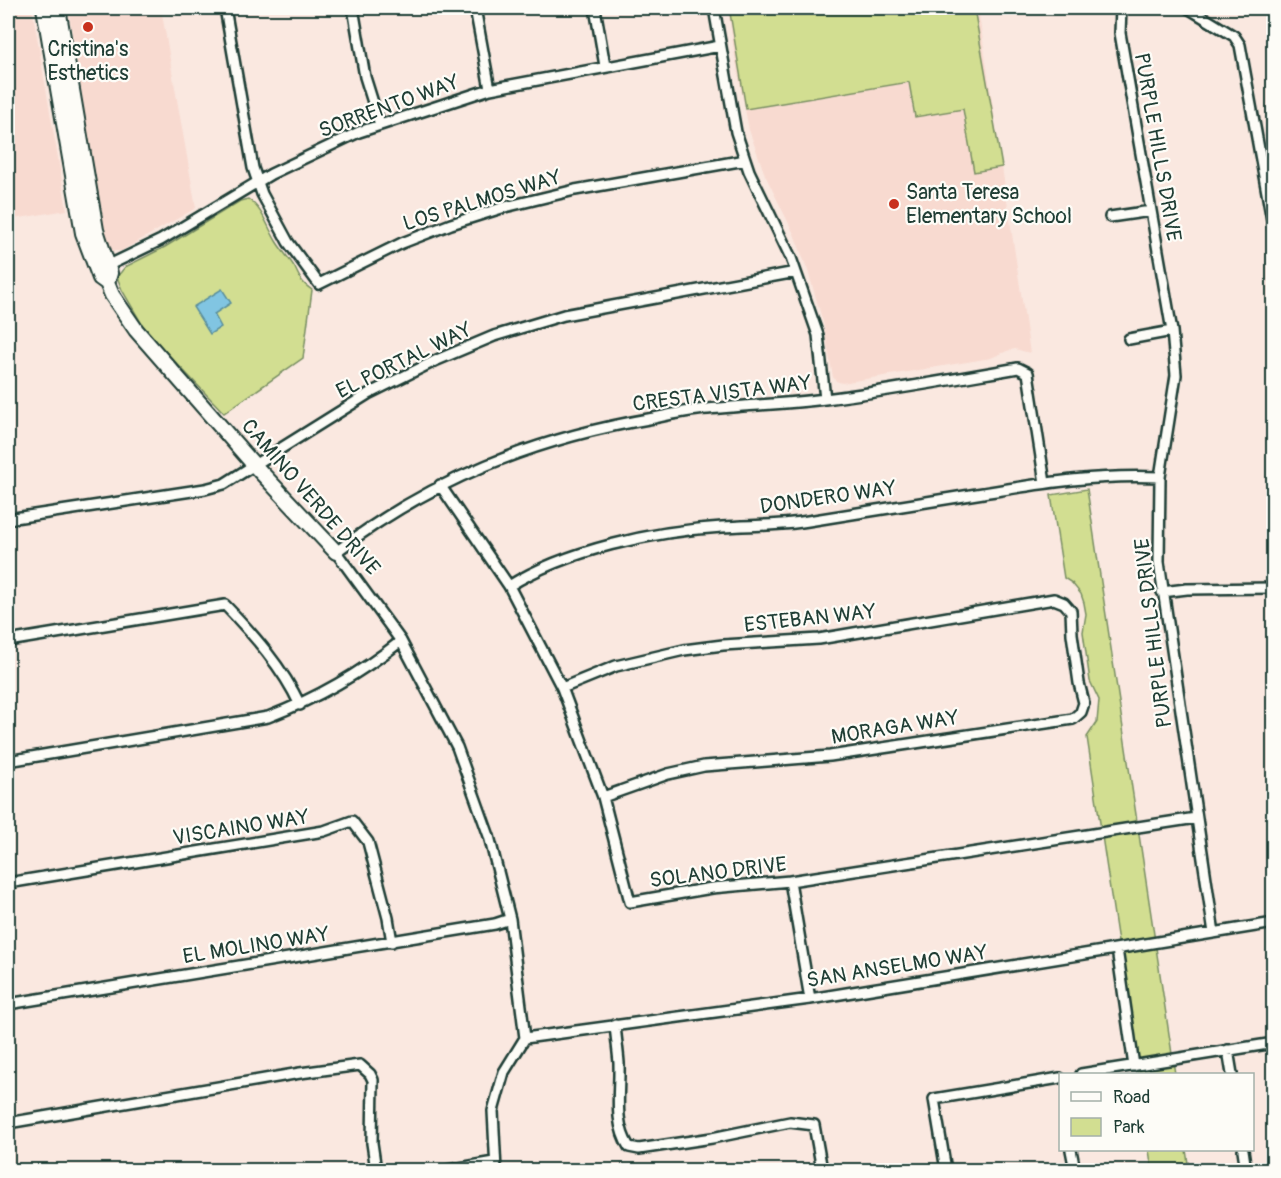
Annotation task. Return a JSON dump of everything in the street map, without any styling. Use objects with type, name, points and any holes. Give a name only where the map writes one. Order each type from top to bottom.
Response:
[{"type":"street","name":"CAMINO VERDE DRIVE","points":[[44,8],[83,233],[104,273],[112,295],[136,330],[255,466],[336,552],[401,641],[457,747],[489,836],[510,919],[525,1038]]},
{"type":"street","name":"CAMINO VERDE DRIVE","points":[[58,8],[104,273]]},
{"type":"street","points":[[225,8],[253,168],[258,181]]},
{"type":"street","points":[[353,8],[365,77],[380,125]]},
{"type":"street","points":[[475,8],[490,89]]},
{"type":"street","points":[[595,8],[604,66]]},
{"type":"street","points":[[714,8],[732,116],[745,160],[796,272],[818,335],[825,399]]},
{"type":"street","name":"PURPLE HILLS DRIVE","points":[[1120,8],[1120,33],[1172,331],[1176,375],[1160,477],[1158,532],[1162,592],[1214,933]]},
{"type":"street","points":[[1188,8],[1234,36],[1240,45],[1274,231]]},
{"type":"street","name":"SORRENTO WAY","points":[[104,273],[258,181],[359,132],[490,89],[720,46]]},
{"type":"street","name":"LOS PALMOS WAY","points":[[258,181],[262,194],[288,242],[319,284],[402,243],[505,207],[575,190],[745,160]]},
{"type":"street","points":[[1110,217],[1151,211]]},
{"type":"street","name":"EL PORTAL WAY","points":[[8,519],[205,489],[224,484],[368,394],[437,360],[494,336],[564,315],[796,272]]},
{"type":"street","points":[[1129,339],[1172,331]]},
{"type":"street","name":"CRESTA VISTA WAY","points":[[336,552],[394,512],[440,485],[492,461],[545,442],[617,424],[706,409],[825,399],[1018,368],[1028,373],[1045,483]]},
{"type":"street","name":"DONDERO WAY","points":[[509,586],[571,557],[632,540],[710,528],[804,522],[1102,476],[1160,477]]},
{"type":"street","name":"SOLANO DRIVE","points":[[440,485],[509,586],[562,688],[603,797],[630,902],[711,888],[789,881],[1196,818]]},
{"type":"street","points":[[1162,592],[1187,589],[1274,588]]},
{"type":"street","name":"ESTEBAN WAY","points":[[562,688],[616,666],[684,650],[723,645],[819,639],[1054,599],[1064,603]]},
{"type":"street","name":"MORAGA WAY","points":[[603,797],[657,778],[704,766],[830,756],[1073,718],[1081,712],[1084,703],[1071,634],[1071,611],[1064,603]]},
{"type":"street","points":[[8,641],[225,605],[247,628],[293,690],[300,705]]},
{"type":"street","points":[[8,761],[268,717],[300,705],[401,641]]},
{"type":"street","name":"VISCAINO WAY","points":[[8,883],[324,831],[352,820],[368,842],[392,942]]},
{"type":"street","points":[[789,881],[810,999]]},
{"type":"street","name":"EL MOLINO WAY","points":[[8,1004],[392,942],[495,924],[510,919]]},
{"type":"street","name":"SAN ANSELMO WAY","points":[[525,1038],[810,999],[1274,923]]},
{"type":"street","points":[[1117,949],[1134,1066]]},
{"type":"street","points":[[615,1025],[619,1062],[618,1121],[623,1138],[629,1147],[639,1149],[796,1122],[814,1125],[822,1170]]},
{"type":"street","points":[[448,1170],[495,1166],[493,1112],[504,1072],[525,1038]]},
{"type":"street","points":[[1088,1073],[1274,1043]]},
{"type":"street","points":[[1228,1050],[1232,1073]]},
{"type":"street","points":[[8,1123],[360,1065],[373,1080],[372,1143],[376,1170]]},
{"type":"street","points":[[946,1170],[934,1099],[1059,1080]]},
{"type":"street","points":[[1071,1151],[1075,1170]]},
{"type":"street","points":[[1243,1151],[1246,1170]]},
{"type":"shaded area","points":[[8,8],[32,8],[67,210],[8,220]]},
{"type":"shaded area","points":[[68,8],[161,8],[196,208],[121,251],[113,251],[105,242]]},
{"type":"shaded area","name":"Santa Teresa Elementary School","points":[[728,8],[978,8],[1030,353],[1015,349],[991,358],[842,383],[836,381],[833,377],[823,322],[808,271],[794,234],[765,175],[749,130]]},
{"type":"green space","points":[[763,8],[974,8],[1002,167],[974,172],[963,109],[915,117],[909,82],[746,109],[730,13]]},
{"type":"green space","points":[[248,199],[261,213],[276,241],[302,280],[312,290],[303,358],[224,413],[146,331],[117,277],[125,267],[165,247],[240,201]]},
{"type":"green space","points":[[1087,489],[1175,1073],[1138,1073],[1087,737],[1097,722],[1099,700],[1090,681],[1083,632],[1086,614],[1084,603],[1081,594],[1072,583],[1064,578],[1051,495]]},
{"type":"green space","points":[[1149,1151],[1186,1151],[1189,1170],[1152,1170]]},
{"type":"water","points":[[222,289],[231,303],[214,314],[221,327],[210,334],[193,307]]},
{"type":"place","name":"Cristina's Esthetics","points":[[88,27]]},
{"type":"place","name":"Santa Teresa Elementary School","points":[[894,204]]}]
